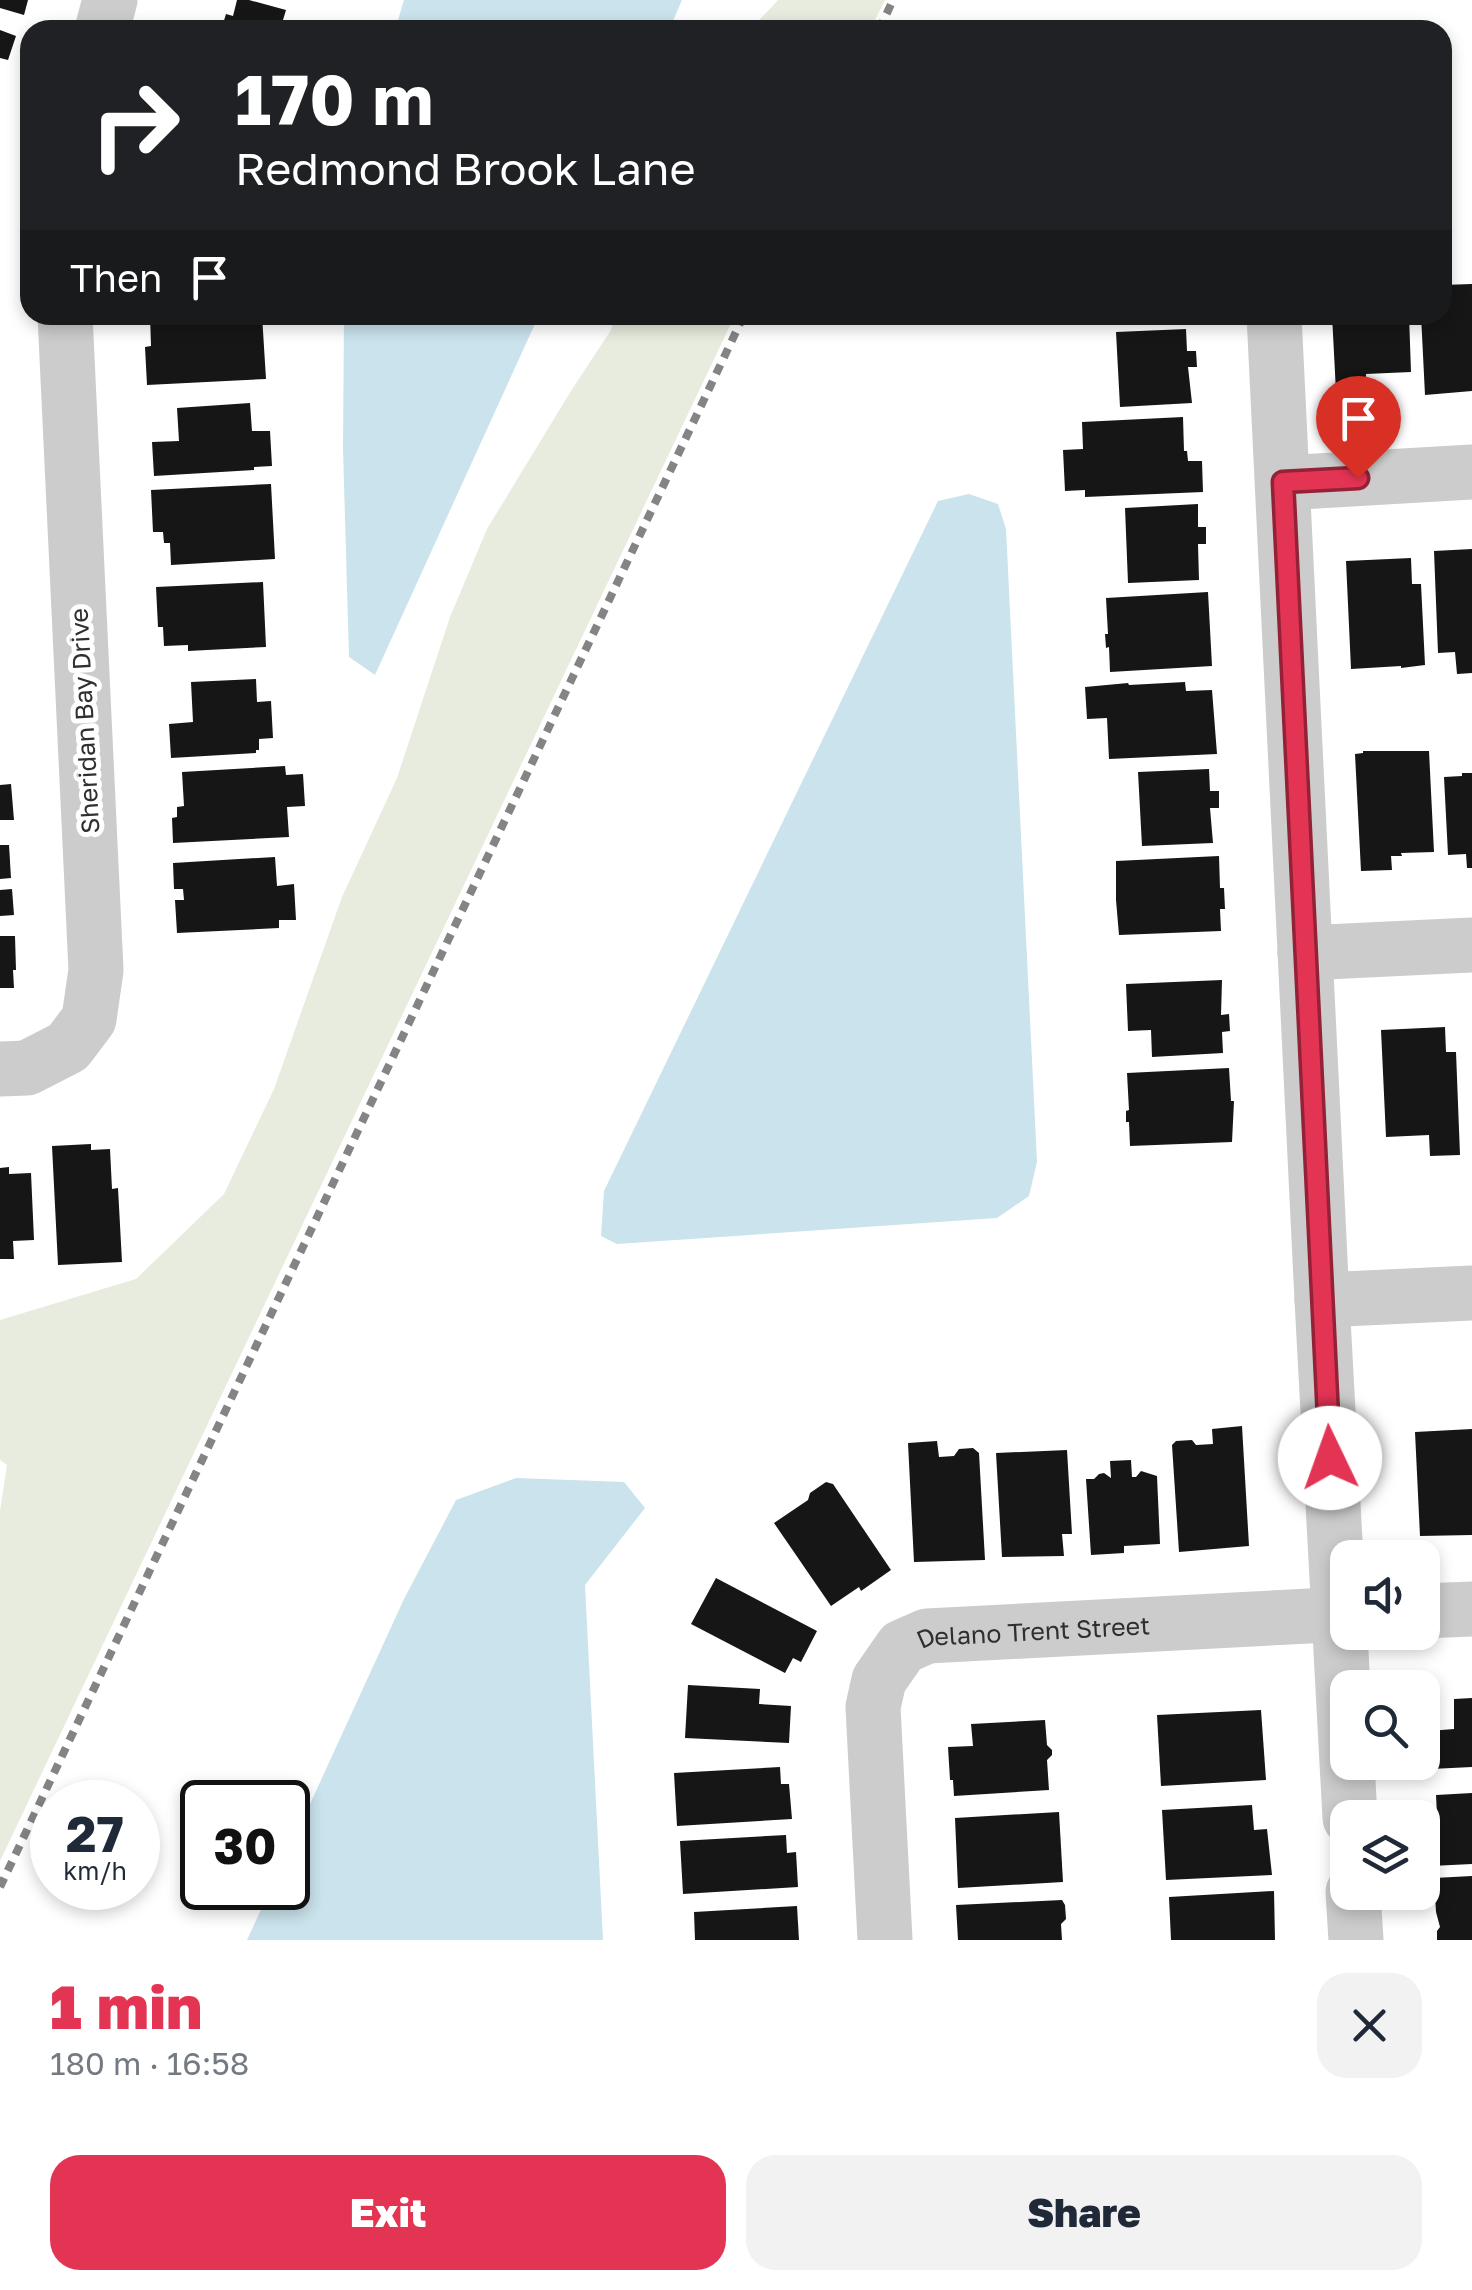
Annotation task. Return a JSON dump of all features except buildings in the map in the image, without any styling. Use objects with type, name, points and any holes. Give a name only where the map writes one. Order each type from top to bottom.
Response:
[{"type":"street","name":"Sheridan Bay Drive","points":[[0,1070],[27,1068],[68,1047],[89,1020],[96,970],[65,325]]},
{"type":"street","points":[[1275,325],[1322,1300],[1338,1540]]},
{"type":"street","points":[[1283,482],[1472,472]]},
{"type":"street","points":[[1305,953],[1472,945]]},
{"type":"street","points":[[1322,1300],[1472,1294]]},
{"type":"street","points":[[1440,1610],[1472,1609]]},
{"type":"street","name":"Delano Trent Street","points":[[885,1940],[873,1707],[879,1680],[902,1647],[927,1636],[1330,1616]]},
{"type":"street","points":[[1344,1650],[1349,1800]]},
{"type":"street","points":[[1355,1910],[1356,1940]]},
{"type":"shaded area","points":[[778,0],[885,0],[875,20],[759,20]]},
{"type":"shaded area","points":[[612,325],[730,325],[39,1780],[30,1780],[30,1798],[0,1861],[0,1511],[7,1465],[0,1460],[0,1320],[136,1279],[224,1194],[274,1089],[342,897],[397,778],[450,617],[487,529]]},
{"type":"water","points":[[404,0],[682,0],[673,20],[398,20]]},
{"type":"water","points":[[344,325],[534,325],[375,675],[349,657]]},
{"type":"water","points":[[969,494],[998,504],[1006,529],[1037,1162],[1029,1196],[997,1218],[617,1244],[601,1236],[604,1191],[938,501]]},
{"type":"water","points":[[516,1478],[624,1482],[645,1508],[585,1585],[603,1940],[247,1940],[261,1910],[310,1910],[310,1804],[404,1599],[456,1500]]},
{"type":"railway","points":[[884,20],[893,0]]},
{"type":"railway","points":[[0,1887],[739,325]]},
{"type":"route","points":[[1330,1458],[1283,482],[1358,478]]}]
